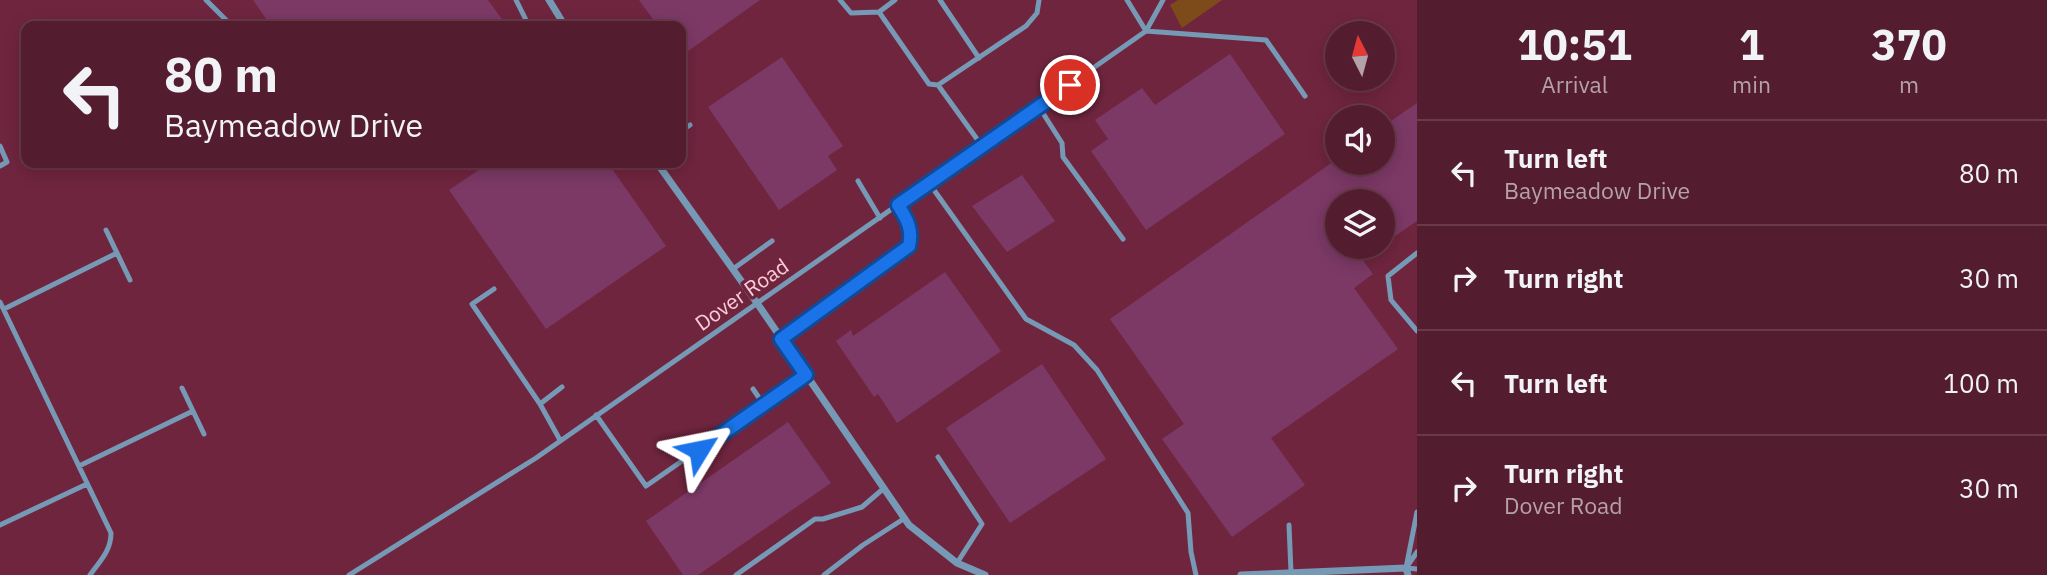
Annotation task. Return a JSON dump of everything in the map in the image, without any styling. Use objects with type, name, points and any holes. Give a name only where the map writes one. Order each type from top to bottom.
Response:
[{"type":"street","points":[[549,0],[562,21]]},
{"type":"street","points":[[661,168],[909,525],[957,563],[984,575]]},
{"type":"street","points":[[1241,575],[1407,571]]},
{"type":"lane","points":[[206,0],[227,21]]},
{"type":"lane","points":[[516,0],[526,21]]},
{"type":"lane","points":[[840,0],[851,13],[879,12],[895,0]]},
{"type":"lane","points":[[940,0],[979,58]]},
{"type":"lane","points":[[879,12],[929,84],[938,85],[1026,26],[1037,13],[1039,0]]},
{"type":"lane","points":[[1127,0],[1146,31]]},
{"type":"lane","points":[[1146,31],[1163,0]]},
{"type":"lane","points":[[1146,31],[1266,40],[1305,96]]},
{"type":"lane","name":"Dover Road","points":[[349,575],[536,458],[1146,31]]},
{"type":"lane","points":[[938,85],[982,146]]},
{"type":"lane","points":[[1039,107],[1062,143],[1063,157],[1123,239]]},
{"type":"lane","points":[[686,128],[690,125]]},
{"type":"lane","points":[[0,146],[7,162],[0,166]]},
{"type":"lane","points":[[859,181],[880,218]]},
{"type":"lane","points":[[929,183],[1026,319],[1074,345],[1097,370],[1188,513],[1196,575]]},
{"type":"lane","points":[[781,339],[909,246],[912,236],[908,221],[898,205]]},
{"type":"lane","points":[[106,230],[130,280]]},
{"type":"lane","points":[[733,269],[772,241]]},
{"type":"lane","points":[[4,310],[117,253]]},
{"type":"lane","points":[[1417,253],[1388,276],[1391,300],[1417,331]]},
{"type":"lane","points":[[494,289],[472,304],[540,404],[560,440]]},
{"type":"lane","points":[[0,302],[111,533],[111,541],[104,558],[90,575]]},
{"type":"lane","points":[[596,415],[646,486],[806,375]]},
{"type":"lane","points":[[540,404],[562,387]]},
{"type":"lane","points":[[182,388],[204,434]]},
{"type":"lane","points":[[753,389],[764,405]]},
{"type":"lane","points":[[79,466],[193,411]]},
{"type":"lane","points":[[938,457],[982,524],[957,563]]},
{"type":"lane","points":[[0,525],[88,484]]},
{"type":"lane","points":[[736,575],[814,519],[823,519],[862,507],[883,489]]},
{"type":"lane","points":[[1407,571],[1417,512]]},
{"type":"lane","points":[[824,575],[905,518]]},
{"type":"lane","points":[[1289,525],[1290,572]]},
{"type":"lane","points":[[1407,571],[1417,552]]},
{"type":"lane","points":[[1407,571],[1417,569]]},
{"type":"shaded area","points":[[1178,0],[1222,0],[1182,28],[1170,5]]},
{"type":"building","points":[[253,0],[488,0],[503,21],[268,21]]},
{"type":"building","points":[[639,0],[760,0],[686,52],[686,21],[654,21]]},
{"type":"building","points":[[1230,54],[1285,134],[1146,230],[1091,151],[1108,139],[1095,120],[1142,88],[1155,105]]},
{"type":"building","points":[[782,57],[843,146],[828,156],[837,170],[779,210],[708,107]]},
{"type":"building","points":[[1417,103],[1417,221],[1395,236],[1395,189],[1325,189],[1325,259],[1362,259],[1373,274],[1354,288],[1398,349],[1271,438],[1305,485],[1232,537],[1162,439],[1184,424],[1110,319],[1325,167],[1325,175],[1395,175],[1395,118]]},
{"type":"building","points":[[482,168],[611,168],[666,246],[546,329],[449,190]]},
{"type":"building","points":[[1022,175],[1055,221],[1007,252],[972,206]]},
{"type":"building","points":[[945,272],[1001,351],[897,423],[878,394],[874,397],[836,341],[851,330],[853,336]]},
{"type":"building","points":[[1042,364],[1106,459],[1010,523],[946,428]]},
{"type":"building","points":[[788,422],[831,483],[698,575],[683,575],[646,521]]},
{"type":"route","points":[[699,450],[806,375],[781,339],[909,246],[912,236],[908,221],[898,205],[1070,85]]}]
